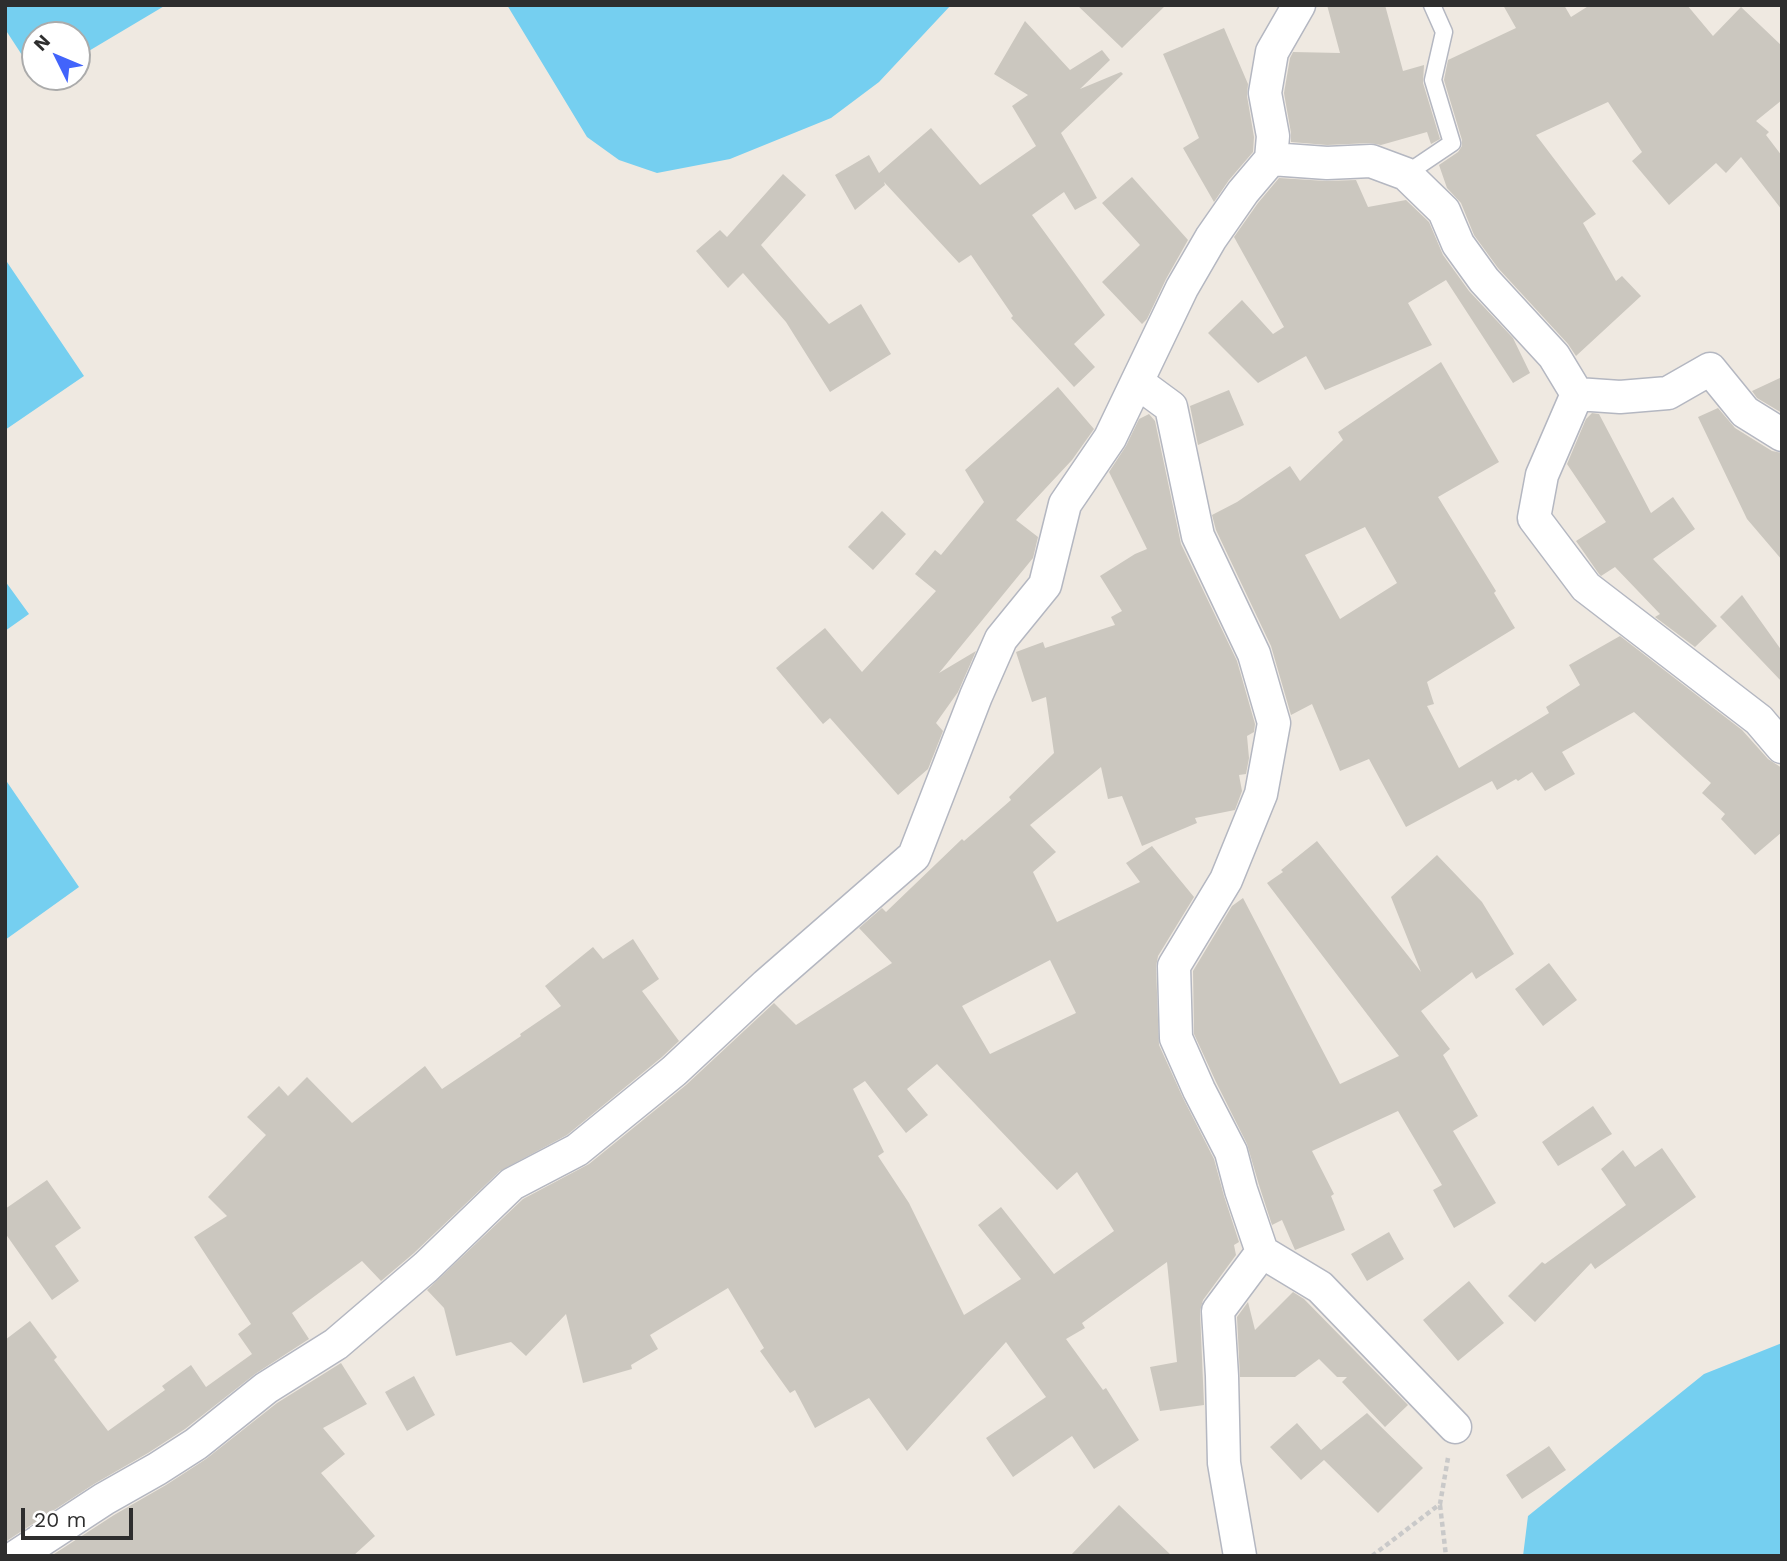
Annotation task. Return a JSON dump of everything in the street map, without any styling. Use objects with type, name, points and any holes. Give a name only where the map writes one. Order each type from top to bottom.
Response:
[{"type":"street","points":[[17,1556],[195,1444],[266,1388],[337,1344],[426,1267],[512,1184],[577,1150],[674,1071],[766,985],[914,856],[1001,639],[1045,585],[1065,504],[1110,438],[1182,288],[1211,238],[1242,192],[1270,159],[1273,136],[1265,93],[1272,52],[1299,5]]},
{"type":"street","points":[[1270,159],[1327,163],[1371,161],[1406,174],[1444,211],[1458,244],[1484,280],[1554,356],[1577,394]]},
{"type":"street","points":[[1577,394],[1620,397],[1668,393],[1710,369],[1745,412],[1782,435]]},
{"type":"street","points":[[1137,382],[1171,407],[1198,536],[1254,654],[1274,723],[1261,793],[1226,880],[1174,967],[1176,1038],[1231,1152],[1262,1252],[1320,1287],[1455,1427]]},
{"type":"street","points":[[1577,394],[1542,475],[1534,518],[1586,587],[1759,720],[1782,747]]},
{"type":"street","points":[[1240,1556],[1224,1463],[1218,1311],[1262,1252]]},
{"type":"lane","points":[[1406,174],[1452,143],[1433,80],[1444,32],[1432,5]]},
{"type":"path","points":[[1446,1556],[1440,1504],[1455,1427]]},
{"type":"path","points":[[1372,1556],[1440,1504]]},
{"type":"water","points":[[5,5],[166,5],[91,50],[91,21],[21,21],[21,54],[5,29]]},
{"type":"water","points":[[507,5],[951,5],[879,82],[831,118],[730,159],[657,173],[619,160],[587,137]]},
{"type":"water","points":[[5,259],[84,376],[5,430]]},
{"type":"water","points":[[5,581],[29,614],[5,631]]},
{"type":"water","points":[[5,779],[79,887],[5,940]]},
{"type":"water","points":[[1782,1343],[1782,1556],[1523,1556],[1528,1516],[1704,1374]]},
{"type":"building","points":[[1077,5],[1166,5],[1122,48]]},
{"type":"building","points":[[1327,5],[1385,5],[1403,71],[1424,65],[1423,83],[1440,139],[1431,144],[1427,132],[1381,145],[1291,142],[1284,93],[1293,52],[1340,53]]},
{"type":"building","points":[[1503,5],[1564,5],[1571,17],[1590,5],[1687,5],[1713,36],[1741,7],[1782,46],[1782,100],[1756,121],[1769,132],[1766,135],[1782,156],[1782,210],[1741,157],[1726,173],[1716,163],[1669,205],[1632,161],[1642,152],[1608,102],[1536,135],[1596,214],[1583,223],[1616,281],[1622,276],[1641,296],[1576,356],[1498,268],[1474,235],[1461,203],[1447,188],[1439,165],[1462,146],[1444,80],[1448,60],[1516,28]]},
{"type":"building","points":[[1025,21],[1070,70],[1102,50],[1110,60],[1080,89],[1121,72],[1123,74],[1061,133],[1097,198],[1075,210],[1064,192],[1032,215],[1105,315],[1074,344],[1095,367],[1074,387],[1011,318],[1013,316],[971,255],[959,263],[884,182],[885,185],[855,210],[835,175],[869,155],[879,173],[931,128],[980,185],[1036,146],[1012,106],[1028,95],[994,74]]},
{"type":"building","points":[[1224,28],[1248,84],[1247,96],[1254,137],[1253,152],[1214,202],[1183,148],[1199,138],[1163,54]]},
{"type":"building","points":[[783,174],[806,195],[761,245],[829,324],[861,304],[891,354],[830,392],[786,322],[743,273],[728,288],[696,251],[720,230],[727,237]]},
{"type":"building","points":[[1132,177],[1188,240],[1142,324],[1102,282],[1140,245],[1102,203]]},
{"type":"building","points":[[1279,178],[1356,180],[1368,207],[1406,200],[1429,222],[1443,255],[1469,291],[1513,338],[1530,373],[1513,383],[1446,280],[1408,303],[1432,345],[1325,390],[1306,356],[1258,383],[1208,333],[1242,300],[1273,334],[1284,327],[1234,237]]},
{"type":"building","points":[[1441,362],[1499,462],[1438,497],[1496,591],[1494,593],[1515,628],[1427,682],[1434,704],[1427,706],[1459,768],[1549,713],[1546,707],[1580,685],[1569,665],[1620,636],[1742,730],[1768,759],[1782,768],[1782,832],[1755,855],[1721,819],[1725,814],[1702,793],[1711,783],[1634,712],[1562,752],[1575,774],[1545,791],[1532,772],[1497,790],[1492,781],[1406,827],[1369,759],[1340,771],[1312,704],[1291,715],[1271,646],[1216,530],[1212,515],[1237,502],[1290,466],[1300,481],[1343,440],[1338,432]],"holes":[[[1365,527],[1397,583],[1340,619],[1305,555]]]},
{"type":"building","points":[[1782,377],[1782,413],[1757,398],[1752,391]]},
{"type":"building","points":[[1058,387],[1094,429],[1072,460],[1016,520],[1038,537],[1033,558],[939,673],[976,651],[958,692],[936,723],[943,731],[928,769],[898,795],[830,718],[823,724],[776,668],[825,628],[862,672],[936,591],[915,574],[935,550],[941,555],[984,502],[965,470]]},
{"type":"building","points":[[1229,390],[1244,425],[1198,445],[1190,406]]},
{"type":"building","points":[[1718,408],[1735,428],[1772,451],[1782,453],[1782,560],[1747,519],[1698,417]]},
{"type":"building","points":[[1592,413],[1599,414],[1651,513],[1673,497],[1695,529],[1653,559],[1717,626],[1695,647],[1655,617],[1660,614],[1615,567],[1601,576],[1576,541],[1606,522],[1567,464],[1586,419]]},
{"type":"building","points":[[1149,414],[1155,421],[1181,544],[1237,661],[1255,724],[1254,732],[1247,736],[1249,758],[1246,774],[1239,775],[1242,791],[1235,810],[1195,818],[1197,823],[1142,846],[1122,796],[1108,799],[1101,767],[1030,825],[1056,852],[1033,872],[1057,922],[1140,882],[1126,863],[1152,846],[1194,897],[1158,956],[1156,967],[1159,1045],[1214,1159],[1239,1242],[1234,1245],[1236,1255],[1203,1300],[1200,1311],[1204,1405],[1160,1411],[1150,1367],[1177,1362],[1167,1262],[1082,1323],[1085,1328],[1066,1339],[1103,1390],[1106,1388],[1139,1440],[1094,1469],[1072,1436],[1013,1477],[986,1438],[1046,1397],[1006,1342],[907,1451],[869,1398],[815,1428],[795,1390],[790,1393],[760,1351],[764,1348],[728,1288],[650,1335],[658,1349],[631,1365],[632,1369],[583,1383],[566,1314],[526,1356],[511,1342],[456,1356],[444,1308],[427,1290],[523,1199],[589,1164],[686,1085],[774,1003],[796,1025],[892,963],[859,928],[882,908],[886,912],[962,839],[964,841],[1011,800],[1009,797],[1054,753],[1046,697],[1032,702],[1016,652],[1043,642],[1045,648],[1115,625],[1111,617],[1122,611],[1100,576],[1147,549],[1109,472],[1139,419]],"holes":[[[1050,960],[1076,1013],[990,1054],[962,1006]],[[937,1064],[1057,1190],[1077,1172],[1114,1231],[1054,1274],[1001,1207],[978,1225],[1021,1279],[964,1315],[909,1203],[878,1156],[884,1152],[853,1089],[865,1081],[906,1133],[928,1115],[907,1089]]]},
{"type":"building","points":[[882,511],[906,534],[873,570],[848,547]]},
{"type":"building","points":[[1742,595],[1782,651],[1782,682],[1720,617]]},
{"type":"building","points":[[1317,841],[1421,972],[1391,897],[1437,855],[1482,902],[1514,954],[1476,979],[1472,972],[1421,1011],[1450,1049],[1443,1055],[1478,1116],[1453,1131],[1496,1203],[1454,1228],[1433,1190],[1442,1185],[1398,1111],[1312,1151],[1334,1194],[1331,1196],[1345,1230],[1295,1250],[1282,1220],[1272,1225],[1247,1144],[1194,1034],[1193,971],[1232,906],[1243,898],[1340,1084],[1399,1056],[1267,883]]},
{"type":"building","points":[[633,939],[659,979],[642,991],[679,1041],[567,1135],[500,1171],[381,1281],[362,1261],[292,1313],[309,1339],[255,1374],[185,1429],[5,1542],[5,1340],[30,1321],[57,1357],[54,1360],[108,1431],[165,1390],[162,1386],[191,1365],[206,1387],[252,1354],[238,1334],[251,1324],[194,1237],[227,1216],[208,1197],[266,1135],[247,1117],[279,1086],[288,1096],[307,1077],[352,1123],[425,1066],[442,1089],[561,1006],[545,986],[593,947],[603,959]]},
{"type":"building","points":[[1549,963],[1577,1000],[1543,1026],[1515,989]]},
{"type":"building","points":[[1593,1106],[1612,1134],[1558,1166],[1542,1142]]},
{"type":"building","points":[[1662,1148],[1696,1197],[1595,1269],[1591,1263],[1535,1322],[1508,1296],[1542,1262],[1545,1264],[1626,1205],[1601,1169],[1623,1150],[1635,1167]]},
{"type":"building","points":[[47,1180],[81,1228],[55,1246],[79,1281],[52,1300],[5,1233],[5,1209]]},
{"type":"building","points":[[1389,1232],[1404,1259],[1367,1281],[1351,1254]]},
{"type":"building","points":[[1469,1281],[1504,1323],[1458,1361],[1423,1320]]},
{"type":"building","points":[[1293,1292],[1304,1299],[1408,1405],[1385,1427],[1342,1382],[1347,1377],[1337,1377],[1319,1359],[1295,1377],[1240,1377],[1237,1317],[1248,1302],[1255,1330]]},
{"type":"building","points":[[341,1363],[367,1404],[323,1428],[345,1454],[321,1473],[375,1536],[353,1556],[51,1556],[206,1459],[277,1403]]},
{"type":"building","points":[[414,1376],[435,1415],[407,1431],[385,1392]]},
{"type":"building","points":[[1367,1413],[1423,1468],[1378,1513],[1324,1460],[1301,1480],[1270,1447],[1297,1423],[1321,1450]]},
{"type":"building","points":[[1549,1446],[1566,1470],[1522,1499],[1506,1475]]},
{"type":"building","points":[[1119,1505],[1172,1556],[1070,1556]]}]
